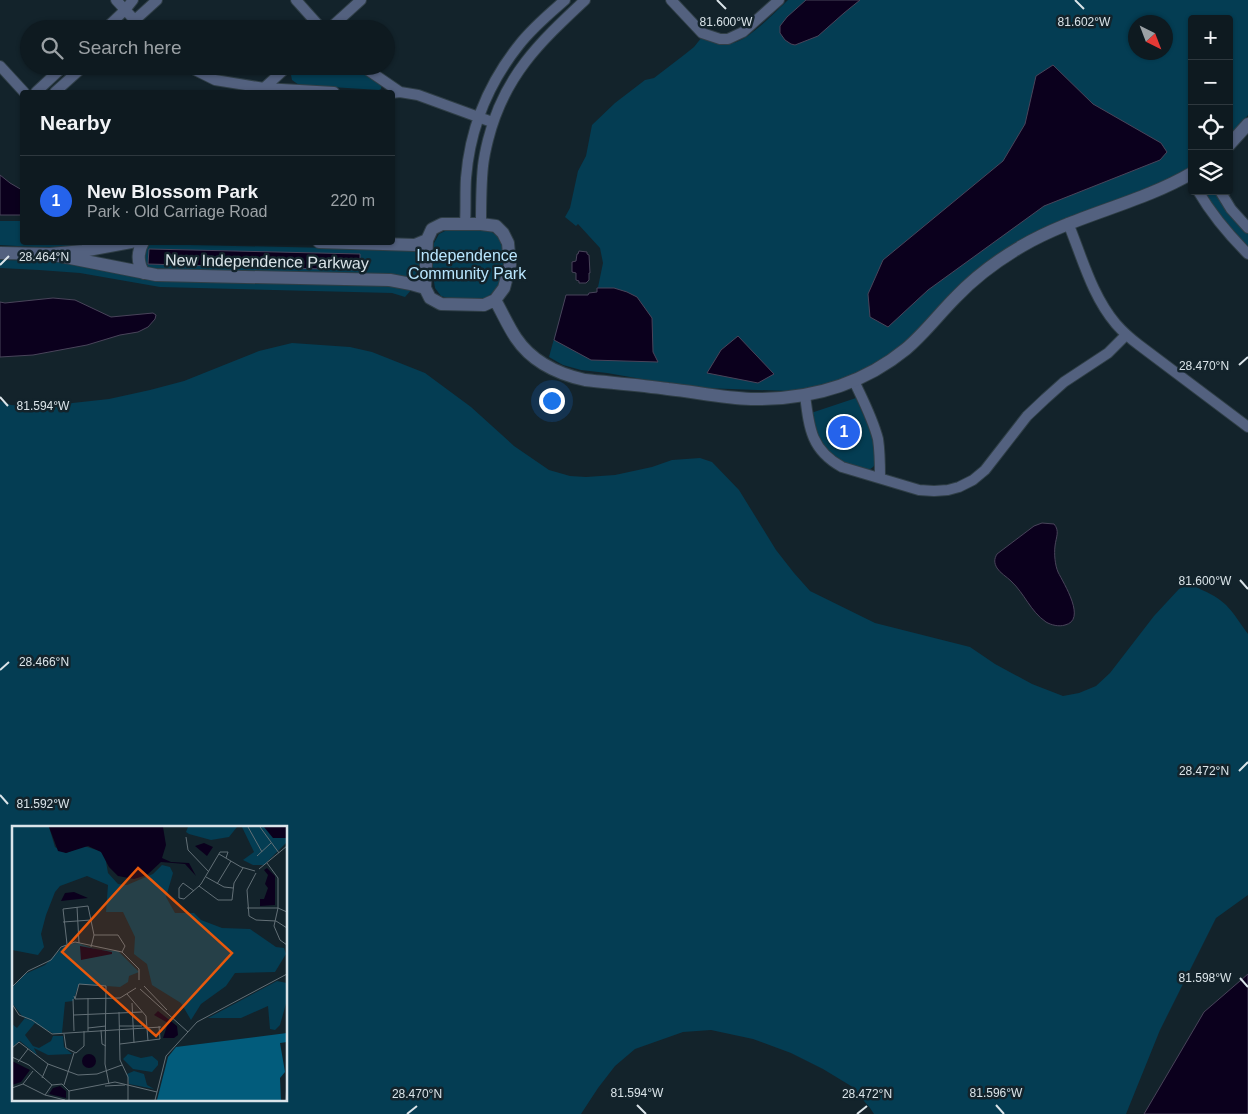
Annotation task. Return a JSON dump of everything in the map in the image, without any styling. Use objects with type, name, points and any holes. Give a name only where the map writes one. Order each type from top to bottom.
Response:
[{"type":"street","points":[[116,0],[134,20],[156,0]]},
{"type":"street","points":[[114,20],[133,0]]},
{"type":"street","points":[[296,0],[314,20]]},
{"type":"street","points":[[340,20],[361,0]]},
{"type":"street","points":[[465,224],[466,178],[478,116],[494,82],[520,44],[565,0]]},
{"type":"street","points":[[481,224],[483,164],[492,122],[504,96],[512,80],[532,53],[585,0]]},
{"type":"street","points":[[671,0],[702,33],[720,39],[743,32],[779,0]]},
{"type":"street","points":[[0,66],[22,90]]},
{"type":"street","points":[[38,90],[54,75]]},
{"type":"street","points":[[57,90],[74,75]]},
{"type":"street","points":[[205,75],[215,80],[264,88],[299,90]]},
{"type":"street","points":[[264,88],[278,75]]},
{"type":"street","points":[[374,75],[393,90]]},
{"type":"street","points":[[396,92],[418,95],[492,122]]},
{"type":"street","points":[[1233,141],[1248,124]]},
{"type":"street","points":[[495,300],[516,338],[526,351],[555,371],[571,377],[752,399],[805,395],[854,381],[893,359],[908,347],[979,276],[1022,246],[1068,223],[1188,178]]},
{"type":"street","points":[[1201,195],[1226,232],[1248,254]]},
{"type":"street","points":[[1222,195],[1231,209],[1248,228]]},
{"type":"street","points":[[1068,223],[1093,287],[1115,324],[1126,335],[1248,427]]},
{"type":"street","points":[[442,224],[481,224],[496,226],[503,233],[508,243],[510,265],[504,288],[495,300],[484,306],[441,304],[430,298],[425,288],[427,240],[432,229],[442,224]]},
{"type":"street","name":"New Independence Parkway","points":[[395,244],[414,245],[427,240]]},
{"type":"street","name":"New Independence Parkway","points":[[0,253],[50,254],[83,251],[116,245]]},
{"type":"street","points":[[142,245],[138,261],[144,273]]},
{"type":"street","name":"New Independence Parkway","points":[[50,254],[156,275],[390,280],[425,288]]},
{"type":"street","points":[[805,395],[808,422],[814,440],[821,452],[831,461],[842,467],[919,490],[948,490],[973,480],[985,470],[1028,416],[1045,399],[1064,382],[1108,353],[1126,335]]},
{"type":"street","points":[[854,381],[878,439],[880,478]]},
{"type":"green space","points":[[788,0],[1248,0],[1248,115],[1233,134],[1233,15],[1188,15],[1188,169],[1170,179],[1046,228],[895,351],[849,378],[788,391],[704,388],[581,370],[563,365],[549,357],[566,295],[588,295],[589,293],[597,292],[603,263],[600,248],[578,224],[576,226],[565,217],[570,208],[578,171],[586,156],[592,125],[615,103],[645,80],[654,78],[694,47],[702,37],[718,42],[733,43],[747,36]]},
{"type":"green space","points":[[291,75],[368,75],[382,84],[379,90],[299,85],[292,80]]},
{"type":"green space","points":[[1205,195],[1219,195],[1248,233],[1248,250]]},
{"type":"green space","points":[[0,221],[20,221],[20,245],[89,245],[52,248],[0,245]]},
{"type":"green space","name":"Independence Community Park","points":[[447,230],[489,230],[497,236],[502,244],[503,271],[498,288],[485,299],[450,299],[441,296],[435,288],[432,269],[434,243],[439,234]]},
{"type":"green space","points":[[147,245],[421,250],[421,278],[152,270],[147,268],[143,260]]},
{"type":"green space","points":[[0,260],[49,261],[107,268],[413,288],[405,297],[392,293],[160,287],[80,273],[0,268]]},
{"type":"green space","points":[[292,343],[350,347],[372,352],[425,373],[471,407],[514,446],[549,470],[570,476],[586,477],[615,475],[652,467],[672,460],[700,458],[712,462],[739,490],[776,550],[810,591],[875,623],[970,647],[995,664],[1032,684],[1063,696],[1079,693],[1096,686],[1110,673],[1154,616],[1182,587],[1196,587],[1218,598],[1233,613],[1248,634],[1248,895],[1216,918],[1160,1030],[1126,1114],[874,1114],[851,1086],[823,1069],[791,1053],[753,1039],[711,1030],[683,1032],[635,1049],[615,1066],[581,1114],[0,1114],[0,401],[11,405],[36,407],[109,399],[184,381],[259,351]]},
{"type":"green space","points":[[856,398],[874,441],[876,463],[869,470],[842,462],[827,452],[820,440],[811,413]]},
{"type":"shaded area","points":[[806,0],[860,0],[818,36],[795,45],[791,44],[780,33],[780,26]]},
{"type":"shaded area","points":[[1053,65],[1093,104],[1161,143],[1167,152],[1160,160],[1044,206],[928,290],[888,327],[870,317],[868,294],[883,260],[1003,161],[1025,124],[1036,76]]},
{"type":"shaded area","points":[[0,175],[20,189],[20,215],[0,215]]},
{"type":"shaded area","points":[[149,249],[360,254],[360,270],[148,264]]},
{"type":"shaded area","points":[[579,251],[587,252],[589,255],[590,273],[589,280],[586,283],[579,283],[576,280],[576,273],[572,272],[572,262],[576,261]]},
{"type":"shaded area","points":[[597,288],[614,288],[637,297],[652,318],[653,352],[658,362],[591,360],[554,340],[566,295],[588,295],[589,293],[597,292]]},
{"type":"shaded area","points":[[53,298],[75,300],[111,317],[153,313],[156,315],[148,327],[138,332],[120,335],[87,345],[33,355],[0,357],[0,302]]},
{"type":"shaded area","points":[[738,336],[774,374],[758,383],[707,373],[721,350]]},
{"type":"shaded area","points":[[1042,523],[1054,524],[1057,529],[1055,546],[1056,566],[1069,593],[1074,609],[1074,616],[1071,622],[1063,626],[1050,624],[1040,618],[1016,586],[998,570],[995,563],[997,554],[1034,526]]},
{"type":"shaded area","points":[[1248,974],[1248,1114],[1144,1114],[1204,1012]]},
{"type":"place","name":"New Blossom Park","points":[[844,432]]}]
